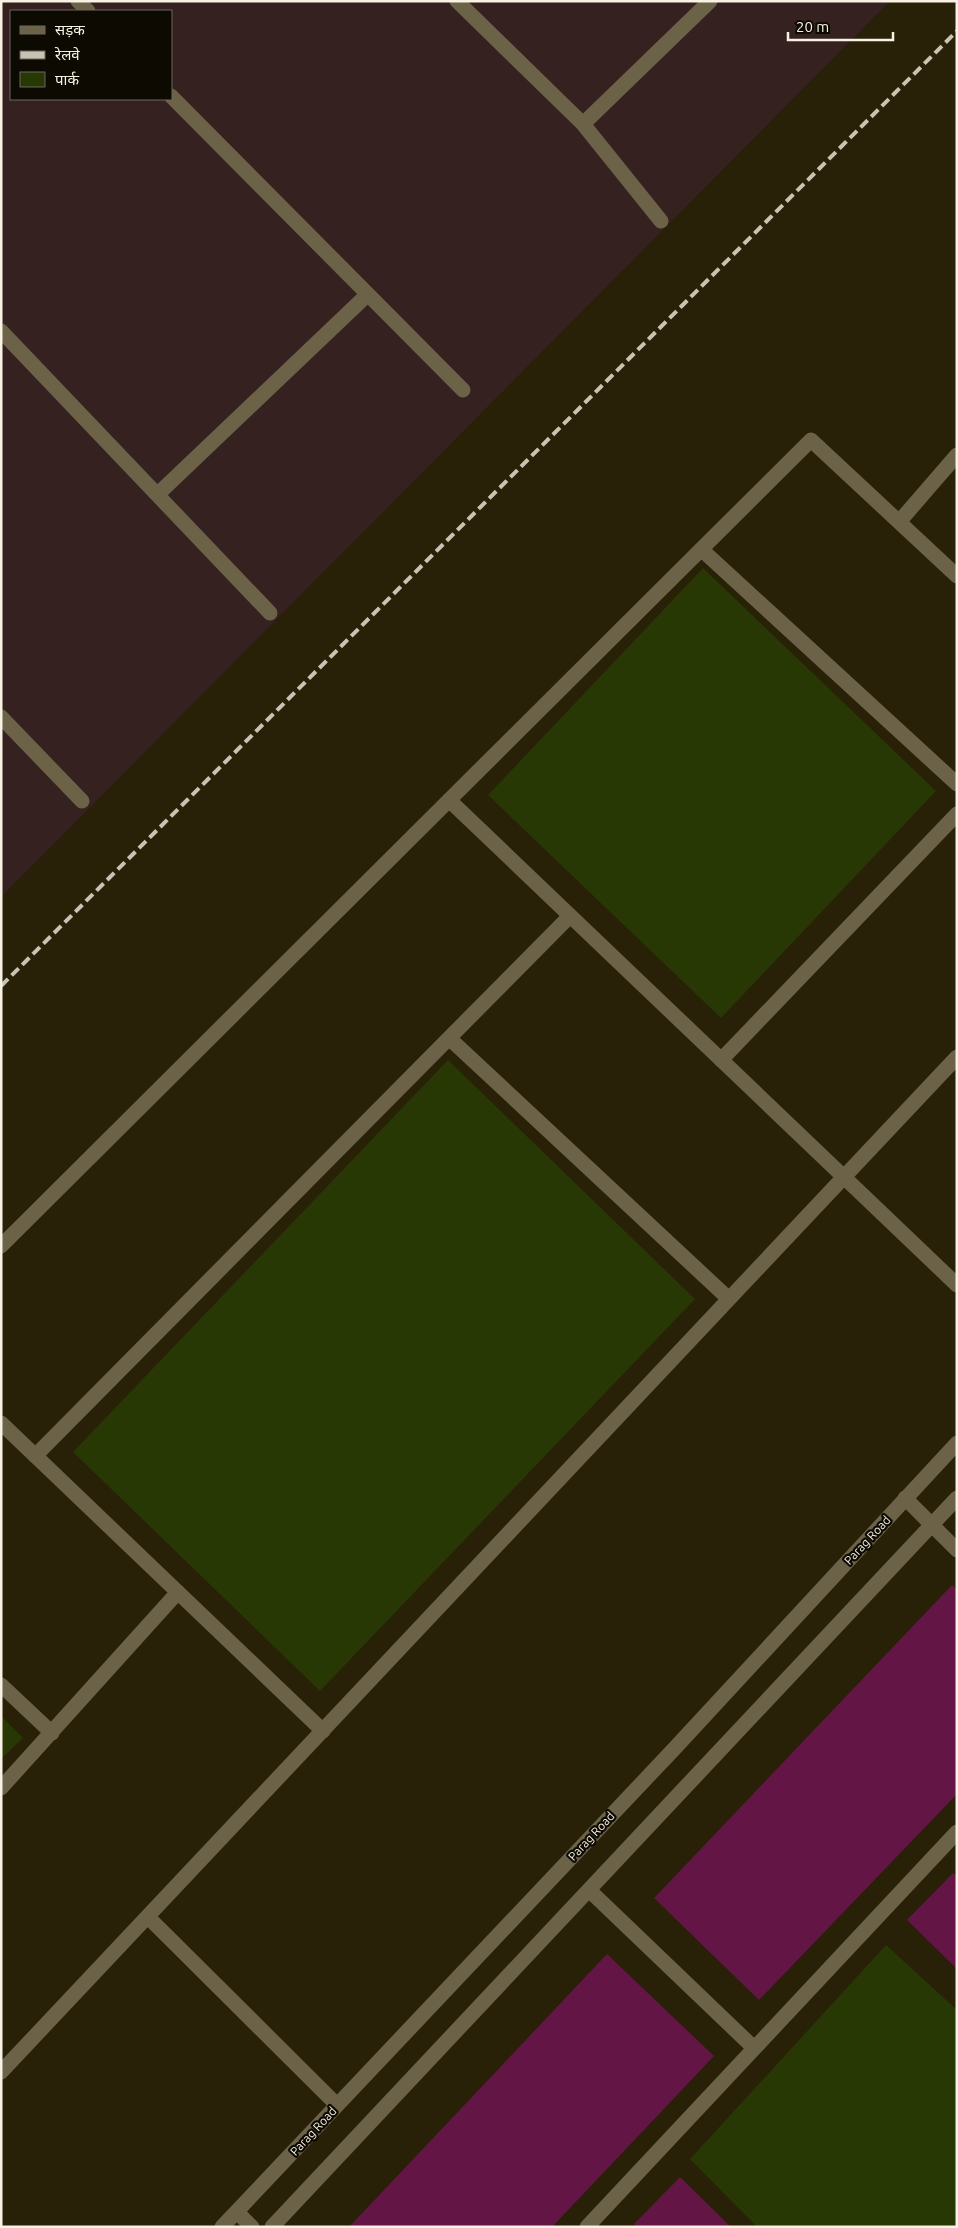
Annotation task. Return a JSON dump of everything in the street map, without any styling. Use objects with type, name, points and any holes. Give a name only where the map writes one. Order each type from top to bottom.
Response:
[{"type":"street","points":[[78,1],[87,10]]},
{"type":"street","points":[[457,1],[582,124],[661,221]]},
{"type":"street","points":[[582,124],[710,1]]},
{"type":"street","points":[[172,97],[463,390]]},
{"type":"street","points":[[158,494],[367,295]]},
{"type":"street","points":[[1,331],[270,613]]},
{"type":"street","points":[[1,1246],[811,440],[957,576]]},
{"type":"street","points":[[898,522],[957,455]]},
{"type":"street","points":[[701,549],[957,784]]},
{"type":"street","points":[[1,717],[82,800]]},
{"type":"street","points":[[448,800],[957,1285]]},
{"type":"street","points":[[721,1060],[957,814]]},
{"type":"street","points":[[35,1456],[570,916]]},
{"type":"street","points":[[449,1038],[730,1299]]},
{"type":"street","points":[[1,2072],[957,1057]]},
{"type":"street","points":[[1,1423],[323,1731]]},
{"type":"street","name":"Parag Road","points":[[222,2227],[674,1749],[957,1443]]},
{"type":"street","points":[[905,1498],[957,1550]]},
{"type":"street","points":[[272,2227],[957,1498]]},
{"type":"street","points":[[1,1788],[178,1592]]},
{"type":"street","points":[[1,1685],[52,1732]]},
{"type":"street","points":[[593,2225],[754,2048],[953,1842]]},
{"type":"street","points":[[589,1890],[754,2048]]},
{"type":"street","points":[[148,1917],[337,2105]]},
{"type":"street","points":[[236,2212],[252,2227]]},
{"type":"shaded area","points":[[1,1],[890,1],[1,897]]},
{"type":"green space","points":[[703,568],[936,791],[721,1018],[488,795]]},
{"type":"green space","points":[[448,1060],[695,1299],[320,1691],[73,1452]]},
{"type":"green space","points":[[1,1716],[23,1738],[1,1759]]},
{"type":"green space","points":[[886,1945],[957,2010],[957,2227],[757,2227],[690,2159]]},
{"type":"building","points":[[952,1585],[957,1589],[957,1794],[759,2000],[654,1898]]},
{"type":"building","points":[[953,1873],[957,1877],[957,1969],[907,1920]]},
{"type":"building","points":[[607,1954],[714,2056],[552,2227],[349,2227]]},
{"type":"building","points":[[680,2177],[731,2227],[637,2227],[634,2224]]},
{"type":"railway","points":[[1,986],[957,31]]}]
